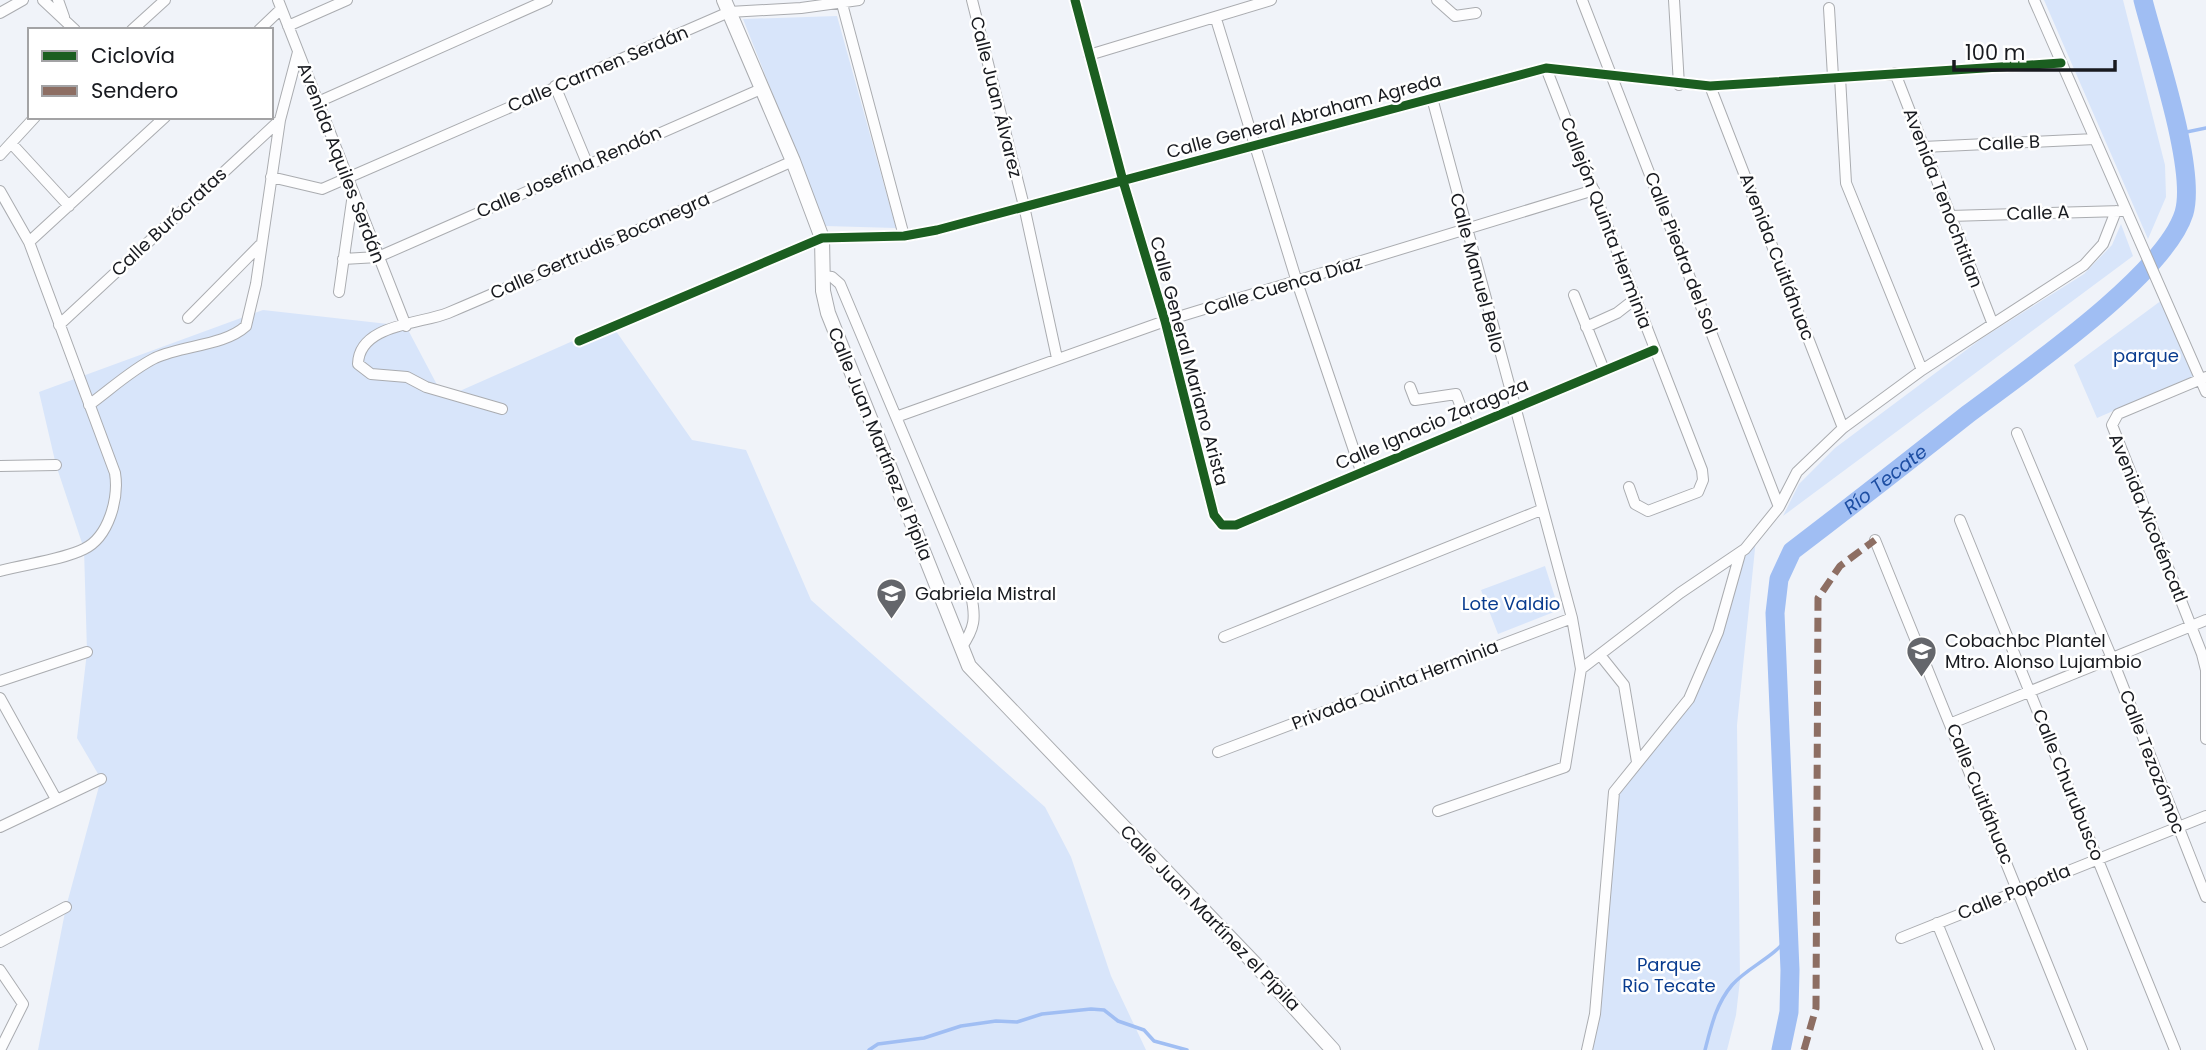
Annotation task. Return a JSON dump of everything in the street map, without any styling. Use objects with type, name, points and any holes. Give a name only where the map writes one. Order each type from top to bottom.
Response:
[{"type":"main road","name":"Calle Juan Martínez el Pípila","points":[[727,6],[793,161],[821,238],[822,276],[828,313],[969,666],[1255,964],[1333,1050]]},
{"type":"street","points":[[0,13],[23,0]]},
{"type":"street","points":[[43,0],[73,28]]},
{"type":"street","points":[[58,0],[65,20]]},
{"type":"street","points":[[134,28],[164,0]]},
{"type":"street","points":[[288,26],[347,0]]},
{"type":"street","points":[[318,102],[547,0]]},
{"type":"street","name":"Calle Carmen Serdán","points":[[271,177],[313,190],[347,179],[727,6],[859,0]]},
{"type":"street","name":"Calle Juan Álvarez","points":[[972,0],[1024,206],[1057,358]]},
{"type":"street","name":"Calle General Mariano Arista","points":[[1075,0],[1123,181],[1165,321],[1214,515],[1222,525]]},
{"type":"street","points":[[1089,55],[1216,19],[1271,0]]},
{"type":"street","points":[[1437,0],[1455,16],[1476,13]]},
{"type":"street","name":"Calle Piedra del Sol","points":[[1582,0],[1779,507]]},
{"type":"street","points":[[1674,0],[1678,85]]},
{"type":"street","points":[[2034,0],[2095,139],[2121,211],[2203,378],[2206,392]]},
{"type":"street","points":[[841,2],[904,236]]},
{"type":"street","points":[[261,28],[279,5]]},
{"type":"street","name":"Avenida Aquiles Serdán","points":[[279,5],[405,326]]},
{"type":"street","points":[[1829,8],[1846,183],[1922,370]]},
{"type":"street","points":[[1216,19],[1297,282],[1361,471]]},
{"type":"street","points":[[89,405],[154,359],[245,328],[256,284],[280,120],[298,52]]},
{"type":"street","name":"Calle General Abraham Agreda","points":[[579,341],[821,238],[904,236],[1255,148],[1546,68],[1613,78],[1710,86],[2062,63]]},
{"type":"street","name":"Callejón Quinta Herminia","points":[[1546,68],[1703,480],[1698,492],[1693,496],[1648,511],[1635,505],[1629,486]]},
{"type":"street","name":"Avenida Tenochtitlan","points":[[1895,73],[1992,322]]},
{"type":"street","points":[[555,86],[587,163]]},
{"type":"street","name":"Avenida Cuitláhuac","points":[[1710,86],[1843,428]]},
{"type":"street","name":"Calle Josefina Rendón","points":[[378,257],[587,163],[761,89]]},
{"type":"street","name":"Calle Manuel Bello","points":[[1432,98],[1572,618],[1581,669],[1565,766],[1438,811]]},
{"type":"street","points":[[0,155],[33,119]]},
{"type":"street","points":[[29,242],[163,119]]},
{"type":"street","name":"Calle Burócratas","points":[[60,325],[280,120]]},
{"type":"street","name":"Calle B","points":[[1923,147],[2095,139]]},
{"type":"street","points":[[11,143],[69,206]]},
{"type":"street","name":"Calle Gertrudis Bocanegra","points":[[502,409],[426,387],[407,377],[377,376],[361,368],[359,355],[362,348],[379,333],[441,316],[793,161]]},
{"type":"street","name":"Calle Cuenca Díaz","points":[[896,417],[1165,321],[1594,190]]},
{"type":"street","points":[[0,191],[29,242],[115,473],[117,487],[109,519],[100,537],[84,549],[0,570]]},
{"type":"street","points":[[338,292],[353,194]]},
{"type":"street","points":[[1581,669],[1680,593],[1740,554],[1779,507],[1797,472],[1843,428],[1992,322],[2084,265],[2103,244],[2121,211]]},
{"type":"street","name":"Calle A","points":[[1950,216],[2121,211]]},
{"type":"street","points":[[188,318],[260,245]]},
{"type":"street","points":[[343,258],[378,257]]},
{"type":"street","points":[[822,276],[832,277],[840,284],[971,595],[975,616],[974,630],[961,648]]},
{"type":"street","points":[[1574,295],[1604,370]]},
{"type":"street","points":[[1586,327],[1617,313],[1635,299]]},
{"type":"street","name":"Calle Ignacio Zaragoza","points":[[1222,525],[1236,525],[1654,350]]},
{"type":"street","name":"Avenida Xicoténcatl","points":[[2203,378],[2118,414],[2112,421],[2112,429],[2206,670],[2206,738]]},
{"type":"street","points":[[1410,387],[1415,400],[1456,394],[1468,426]]},
{"type":"street","name":"Calle Tezozómoc","points":[[2017,433],[2111,656],[2206,897]]},
{"type":"street","points":[[0,466],[56,465]]},
{"type":"street","points":[[1224,637],[1541,509]]},
{"type":"street","name":"Calle Churubusco","points":[[1960,520],[2175,1050]]},
{"type":"street","name":"Calle Cuitláhuac","points":[[1875,540],[1952,723],[2082,1050]]},
{"type":"street","points":[[1587,1050],[1595,1014],[1604,930],[1611,804],[1614,792],[1689,699],[1718,632],[1740,554]]},
{"type":"street","name":"Privada Quinta Herminia","points":[[1218,752],[1572,618]]},
{"type":"street","points":[[1952,723],[2111,656],[2206,620]]},
{"type":"street","points":[[0,681],[87,652]]},
{"type":"street","points":[[1600,655],[1624,685],[1637,762]]},
{"type":"street","points":[[0,698],[56,799]]},
{"type":"street","points":[[0,827],[101,779]]},
{"type":"street","name":"Calle Popotla","points":[[1901,938],[2206,816]]},
{"type":"street","points":[[0,942],[66,908]]},
{"type":"street","points":[[1937,923],[1989,1050]]},
{"type":"street","points":[[0,970],[23,1004],[0,1050]]},
{"type":"green space","points":[[2044,0],[2123,0],[2165,165],[2166,197],[2148,239]]},
{"type":"green space","points":[[837,16],[896,228],[825,226],[743,19]]},
{"type":"green space","points":[[2121,224],[2133,256],[1783,516],[1799,484],[1835,448],[1981,339],[2084,274],[2112,245]]},
{"type":"green space","name":"parque","points":[[2162,300],[2194,376],[2097,418],[2074,365]]},
{"type":"green space","points":[[263,310],[406,326],[444,398],[611,324],[692,440],[746,450],[811,600],[1045,807],[1071,857],[1111,976],[1146,1050],[38,1050],[66,907],[101,779],[77,738],[87,652],[84,549],[56,465],[39,392]]},
{"type":"green space","name":"Parque Rio Tecate","points":[[1756,539],[1737,725],[1740,980],[1736,1015],[1727,1050],[1584,1050],[1594,1011],[1618,788],[1701,676],[1735,574]]},
{"type":"green space","name":"Lote Valdio","points":[[1545,566],[1559,610],[1498,634],[1481,590]]},
{"type":"waterway","name":"Río Tecate","points":[[1781,1050],[1789,1012],[1790,970],[1775,613],[1779,579],[1792,551],[2089,321],[2150,265],[2171,238],[2184,213],[2185,168],[2173,108],[2143,0]]},
{"type":"waterway","points":[[2177,134],[2206,128]]},
{"type":"waterway","points":[[1705,1050],[1715,1016],[1726,992],[1789,936]]},
{"type":"waterway","points":[[869,1050],[878,1044],[924,1038],[961,1026],[996,1021],[1017,1022],[1042,1014],[1091,1009],[1104,1010],[1118,1021],[1144,1030],[1154,1041],[1187,1050]]},
{"type":"marked path","points":[[1804,1050],[1816,1008],[1818,598],[1840,566],[1875,540]]},
{"type":"cycle path","points":[[1075,0],[1123,181],[1165,321],[1214,515],[1222,525],[1236,525],[1654,350]]},
{"type":"cycle path","points":[[579,341],[822,238],[904,236],[937,230],[1546,68],[1710,86],[2061,63]]},
{"type":"place","name":"Gabriela Mistral","points":[[892,621]]},
{"type":"place","name":"Cobachbc Plantel Mtro. Alonso Lujambio","points":[[1922,678]]}]
